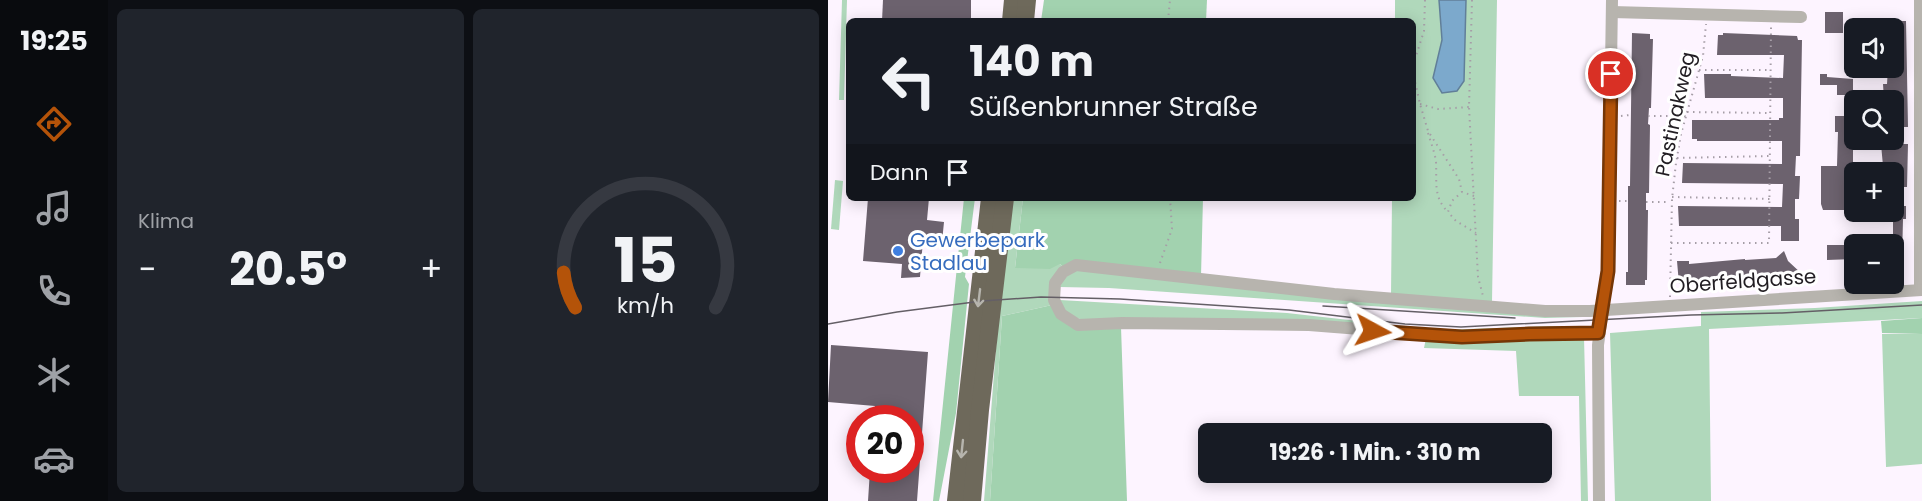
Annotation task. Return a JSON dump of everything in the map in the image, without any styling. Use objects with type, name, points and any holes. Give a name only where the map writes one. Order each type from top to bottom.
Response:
[{"type":"highway","points":[[1011,18],[1013,0]]},
{"type":"highway","points":[[1025,18],[1028,0]]},
{"type":"highway","points":[[956,501],[990,201]]},
{"type":"highway","points":[[972,501],[980,410],[1005,201]]},
{"type":"street","points":[[1920,0],[1921,290]]},
{"type":"street","points":[[1599,501],[1598,333],[1608,271],[1612,6],[1707,15],[1801,17]]},
{"type":"street","name":"Oberfeldgasse","points":[[1598,333],[1462,337],[1309,325],[1122,323],[1078,325],[1061,314],[1054,300],[1055,283],[1063,272],[1076,265],[1334,294],[1545,311],[1602,310],[1921,290]]},
{"type":"path","points":[[1168,18],[1170,0]]},
{"type":"path","points":[[1416,56],[1424,31],[1425,0]]},
{"type":"path","points":[[1472,0],[1469,107],[1478,278],[1486,307]]},
{"type":"path","name":"Pastinakweg","points":[[1669,305],[1672,197],[1677,158],[1703,56],[1707,15]]},
{"type":"path","points":[[1671,243],[1769,243],[1771,27]]},
{"type":"path","points":[[1699,70],[1771,70]]},
{"type":"path","points":[[1416,88],[1436,160],[1436,188],[1440,204],[1456,221],[1476,233]]},
{"type":"path","points":[[1419,104],[1438,109],[1469,107]]},
{"type":"path","points":[[1648,116],[1770,113]]},
{"type":"path","points":[[1621,116],[1630,116]]},
{"type":"path","points":[[1428,131],[1459,179],[1462,192]]},
{"type":"path","points":[[1677,158],[1770,156]]},
{"type":"path","points":[[1462,192],[1474,196]]},
{"type":"path","points":[[1449,212],[1452,201],[1462,192]]},
{"type":"path","points":[[1672,197],[1770,199]]},
{"type":"path","points":[[1155,274],[1172,229],[1170,201]]},
{"type":"path","points":[[1619,201],[1628,201]]},
{"type":"path","points":[[1646,202],[1672,202]]},
{"type":"green space","points":[[842,0],[847,0],[844,100],[839,100]]},
{"type":"green space","points":[[1044,0],[1207,0],[1206,18],[1041,18]]},
{"type":"green space","points":[[1395,0],[1439,0],[1442,40],[1433,78],[1465,24],[1466,0],[1497,0],[1492,302],[1391,296],[1392,201],[1416,201],[1416,18],[1395,18]]},
{"type":"green space","points":[[835,180],[843,181],[839,230],[831,229]]},
{"type":"green space","points":[[964,201],[975,201],[965,277],[969,284],[956,413],[939,501],[933,501]]},
{"type":"green space","points":[[1013,201],[1023,201],[1015,268],[1060,264],[1063,267],[1052,305],[1002,316],[990,501],[984,501],[998,323]]},
{"type":"green space","points":[[1023,201],[1203,201],[1201,276],[1063,267],[1060,264],[1050,269],[1015,268]]},
{"type":"green space","points":[[1073,270],[1583,315],[1583,317],[1545,318],[1109,288],[1060,287],[1061,282]]},
{"type":"green space","points":[[1060,300],[1287,313],[1438,330],[1555,326],[1582,328],[1490,333],[1088,321],[1068,316]]},
{"type":"green space","points":[[1922,301],[1922,318],[1709,329],[1711,501],[1615,501],[1610,333],[1701,326],[1701,312]]},
{"type":"green space","points":[[1052,305],[1059,316],[1121,327],[1127,501],[990,501],[1002,316]]},
{"type":"green space","points":[[1922,318],[1922,334],[1882,333],[1881,321]]},
{"type":"green space","points":[[1882,334],[1922,334],[1922,464],[1886,467]]},
{"type":"green space","points":[[1584,337],[1588,501],[1581,501],[1579,396],[1519,396],[1516,351],[1424,348],[1426,338]]},
{"type":"water","points":[[1439,0],[1466,0],[1464,81],[1457,91],[1442,93],[1433,78],[1442,40]]},
{"type":"building","points":[[883,0],[971,0],[971,18],[882,18]]},
{"type":"building","points":[[1825,12],[1843,12],[1843,33],[1825,33]]},
{"type":"building","points":[[1904,21],[1906,21],[1908,127],[1904,127],[1904,90],[1883,90],[1883,84],[1887,84],[1887,78],[1904,78]]},
{"type":"building","points":[[1632,33],[1650,34],[1650,39],[1653,39],[1651,108],[1649,108],[1648,124],[1650,125],[1649,193],[1646,193],[1646,210],[1648,210],[1645,285],[1626,285]]},
{"type":"building","points":[[1723,33],[1797,36],[1798,40],[1802,40],[1800,156],[1796,156],[1795,176],[1800,176],[1799,199],[1795,199],[1795,219],[1799,219],[1799,241],[1781,241],[1781,226],[1679,226],[1678,206],[1782,207],[1783,184],[1682,183],[1683,163],[1782,164],[1782,141],[1697,141],[1697,139],[1692,139],[1692,120],[1779,120],[1783,118],[1783,98],[1705,98],[1704,74],[1783,78],[1784,55],[1717,55],[1718,35],[1723,35]]},
{"type":"building","points":[[1820,74],[1827,74],[1827,77],[1853,79],[1853,90],[1844,90],[1844,95],[1837,95],[1837,85],[1820,85]]},
{"type":"building","points":[[1835,116],[1844,116],[1844,150],[1853,150],[1853,162],[1844,162],[1844,210],[1823,210],[1821,166],[1837,166],[1838,132],[1835,132]]},
{"type":"building","points":[[1904,144],[1908,144],[1907,187],[1904,187],[1904,162],[1883,162],[1882,150],[1904,150]]},
{"type":"building","points":[[868,201],[929,201],[927,220],[944,222],[942,242],[923,240],[920,277],[901,278],[902,264],[863,261]]},
{"type":"building","points":[[1904,206],[1906,206],[1906,219],[1904,219]]},
{"type":"building","points":[[1893,222],[1903,222],[1903,234],[1893,234]]},
{"type":"building","points":[[1827,245],[1844,245],[1844,259],[1827,260]]},
{"type":"building","points":[[1784,251],[1788,261],[1802,274],[1788,275],[1788,277],[1679,284],[1677,261],[1689,261],[1689,264],[1776,258]]},
{"type":"building","points":[[831,345],[928,352],[924,406],[828,402]]},
{"type":"building","points":[[869,483],[918,483],[917,501],[868,501]]},
{"type":"tram line","points":[[828,324],[982,301],[1041,297],[1120,299],[1289,310],[1405,324],[1461,327],[1922,305]]},
{"type":"tram line","points":[[1323,306],[1515,318]]},
{"type":"place","name":"Gewerbepark Stadlau","points":[[898,251]]},
{"type":"route","points":[[1373,331],[1462,337],[1598,333],[1608,271],[1611,74]]}]
